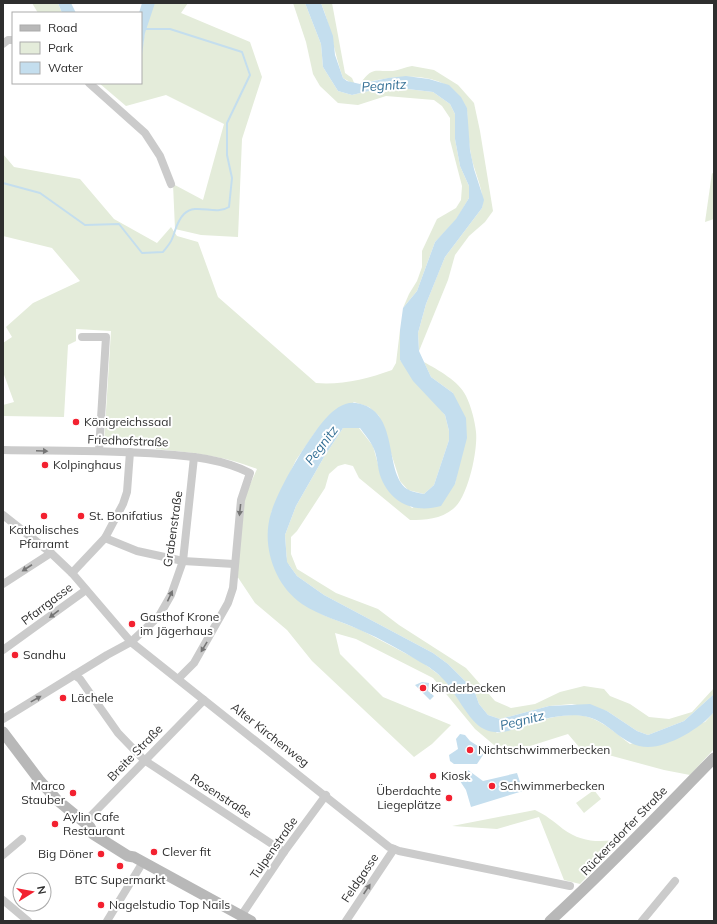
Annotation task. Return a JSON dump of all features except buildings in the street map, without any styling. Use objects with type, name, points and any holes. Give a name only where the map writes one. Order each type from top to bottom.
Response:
[{"type":"main road","points":[[3,732],[40,781],[87,825],[93,834],[128,856],[138,859],[246,918]]},
{"type":"main road","name":"Rückersdorfer Straße","points":[[550,921],[611,864],[714,758]]},
{"type":"street","points":[[90,84],[145,133],[160,156],[171,184]]},
{"type":"street","points":[[82,337],[106,338],[98,451]]},
{"type":"street","name":"Friedhofstraße","points":[[3,450],[130,452],[194,457],[233,464],[250,473],[241,500],[234,564]]},
{"type":"street","points":[[72,573],[105,538],[127,492],[130,452]]},
{"type":"street","name":"Grabenstraße","points":[[3,719],[131,642],[159,616],[172,595],[183,561],[194,457]]},
{"type":"street","name":"Alter Kirchenweg","points":[[3,515],[51,553],[72,573],[131,642],[394,849],[570,886]]},
{"type":"street","points":[[105,538],[137,551],[183,561],[234,564],[233,588],[228,604],[194,663],[178,679]]},
{"type":"street","points":[[3,584],[51,553]]},
{"type":"street","name":"Pfarrgasse","points":[[3,650],[86,590]]},
{"type":"street","points":[[74,675],[80,679],[130,746],[144,760]]},
{"type":"street","name":"Breite Straße","points":[[87,825],[144,760],[204,700]]},
{"type":"street","name":"Rosenstraße","points":[[144,760],[284,852]]},
{"type":"street","name":"Tulpenstraße","points":[[246,918],[284,852],[326,795]]},
{"type":"street","points":[[3,855],[22,839]]},
{"type":"street","name":"Feldgasse","points":[[346,921],[394,849]]},
{"type":"street","points":[[107,921],[138,859]]},
{"type":"street","points":[[642,921],[675,881]]},
{"type":"street","points":[[3,900],[28,921]]},
{"type":"green space","points":[[32,3],[58,3],[62,12],[37,12]]},
{"type":"green space","points":[[155,3],[188,3],[181,13],[250,42],[262,77],[242,139],[238,237],[201,235],[175,229],[173,184],[203,200],[224,124],[166,95],[126,106],[100,84],[142,84],[142,53],[145,30],[151,10]]},
{"type":"green space","points":[[293,3],[305,3],[321,44],[323,67],[338,91],[352,95],[373,90],[399,88],[433,92],[450,104],[455,114],[455,139],[460,166],[469,186],[469,198],[456,220],[435,242],[417,291],[403,308],[417,281],[422,267],[422,251],[437,219],[456,208],[461,200],[462,186],[450,140],[450,118],[442,106],[434,100],[386,96],[358,105],[338,103],[320,86],[313,74],[306,42]]},
{"type":"green space","points":[[321,3],[332,3],[345,73],[352,78],[355,85],[343,78]]},
{"type":"green space","points":[[412,66],[434,70],[458,85],[474,103],[493,211],[485,222],[469,236],[455,255],[448,280],[419,351],[418,333],[426,304],[445,257],[482,208],[483,201],[481,188],[472,162],[470,151],[467,109],[458,94],[447,85],[434,80],[419,77],[388,78],[360,84],[371,72],[393,71]]},
{"type":"green space","points":[[3,154],[14,167],[80,179],[114,219],[157,243],[171,227],[177,236],[198,242],[218,297],[316,383],[354,381],[392,370],[396,363],[400,330],[400,360],[445,415],[449,431],[449,440],[434,485],[424,494],[408,490],[400,481],[379,416],[369,407],[354,402],[316,431],[296,460],[271,513],[302,603],[323,615],[361,630],[422,662],[443,678],[457,696],[497,733],[554,717],[577,715],[594,719],[630,744],[705,722],[714,712],[714,749],[690,775],[664,770],[579,747],[568,734],[530,746],[512,747],[494,745],[475,729],[433,678],[356,639],[335,633],[340,654],[383,697],[451,725],[432,744],[414,757],[312,661],[287,630],[255,603],[235,573],[242,502],[257,469],[244,464],[195,453],[156,449],[156,444],[104,443],[111,331],[76,329],[76,341],[68,345],[64,417],[3,416],[3,405],[14,402],[3,372],[3,343],[12,337],[6,327],[33,303],[80,281],[52,248],[3,236]]},
{"type":"green space","points":[[712,173],[714,174],[714,219],[705,222]]},
{"type":"green space","points":[[424,362],[448,376],[458,385],[470,404],[474,418],[476,440],[474,461],[463,495],[453,509],[443,515],[427,519],[410,520],[359,478],[353,466],[345,464],[338,466],[329,474],[325,488],[297,531],[291,537],[291,554],[297,569],[336,593],[378,609],[399,625],[466,668],[495,701],[511,708],[535,704],[560,692],[584,686],[604,689],[610,696],[630,704],[649,717],[669,719],[692,712],[714,688],[714,694],[684,721],[648,735],[637,731],[607,711],[572,704],[549,706],[500,719],[488,715],[479,704],[474,690],[448,664],[433,653],[324,595],[297,576],[287,562],[285,535],[296,506],[324,457],[343,428],[359,428],[373,446],[382,479],[412,508],[455,484],[459,463],[453,393],[431,377]]},
{"type":"green space","points":[[594,790],[601,799],[584,813],[576,803]]},
{"type":"green space","points":[[535,810],[546,816],[570,834],[577,837],[592,841],[608,841],[624,838],[580,884],[564,880],[539,817],[497,829],[452,826]]},
{"type":"water","points":[[58,3],[71,3],[76,12],[62,12]]},
{"type":"water","points":[[142,3],[155,3],[145,33],[142,55],[142,12],[139,12]]},
{"type":"water","name":"Pegnitz","points":[[305,3],[321,3],[333,36],[335,55],[343,78],[347,81],[360,84],[406,76],[429,79],[449,85],[461,97],[467,108],[470,150],[474,169],[484,200],[482,208],[445,257],[426,304],[418,333],[419,351],[431,377],[453,393],[466,418],[467,438],[455,484],[441,506],[432,508],[414,507],[398,501],[386,487],[381,478],[374,449],[360,428],[343,428],[324,457],[296,506],[285,535],[287,562],[297,576],[324,595],[433,653],[448,664],[474,690],[479,704],[488,715],[500,719],[549,706],[590,704],[607,711],[637,731],[648,735],[684,721],[714,694],[714,712],[701,724],[684,736],[656,746],[639,746],[624,739],[596,720],[575,715],[537,721],[504,732],[484,729],[473,720],[442,677],[433,670],[376,637],[323,615],[302,604],[292,596],[277,575],[269,551],[268,525],[277,496],[306,445],[327,417],[340,406],[348,403],[356,403],[370,408],[380,417],[386,429],[395,469],[400,481],[407,489],[424,494],[434,485],[449,440],[449,431],[445,415],[413,381],[400,360],[400,330],[403,308],[417,291],[435,242],[456,219],[469,198],[469,186],[460,166],[455,139],[455,114],[450,104],[433,92],[399,88],[373,90],[352,95],[338,91],[323,67],[321,44]]},
{"type":"water","name":"Kinderbecken","points":[[422,682],[429,683],[428,691],[434,696],[430,700],[415,685]]},
{"type":"water","name":"Nichtschwimmerbecken","points":[[460,734],[465,735],[470,741],[481,748],[483,755],[477,764],[454,764],[450,761],[449,755],[458,749],[456,739]]},
{"type":"water","name":"Schwimmerbecken","points":[[468,770],[483,781],[517,773],[523,791],[471,807],[466,790],[460,781]]},
{"type":"waterway","points":[[3,183],[40,193],[85,225],[119,224],[142,253],[163,252],[171,241],[179,220],[189,211],[194,209],[218,210],[229,207],[232,178],[227,155],[227,123],[250,75],[242,52],[170,29],[142,29]]},
{"type":"place","name":"Königreichssaal","points":[[76,422]]},
{"type":"place","name":"Kolpinghaus","points":[[45,465]]},
{"type":"place","name":"Katholisches Pfarramt","points":[[44,516]]},
{"type":"place","name":"St. Bonifatius","points":[[81,516]]},
{"type":"place","name":"Gasthof Krone im Jägerhaus","points":[[132,624]]},
{"type":"place","name":"Sandhu","points":[[15,655]]},
{"type":"place","name":"Kinderbecken","points":[[423,688]]},
{"type":"place","name":"Lächele","points":[[63,698]]},
{"type":"place","name":"Nichtschwimmerbecken","points":[[470,750]]},
{"type":"place","name":"Kiosk","points":[[433,776]]},
{"type":"place","name":"Schwimmerbecken","points":[[492,786]]},
{"type":"place","name":"Marco Stauber","points":[[73,793]]},
{"type":"place","name":"Überdachte Liegeplätze","points":[[449,798]]},
{"type":"place","name":"Aylin Cafe Restaurant","points":[[55,824]]},
{"type":"place","name":"Clever fit","points":[[154,852]]},
{"type":"place","name":"Big Döner","points":[[101,854]]},
{"type":"place","name":"BTC Supermarkt","points":[[120,866]]},
{"type":"place","name":"Nagelstudio Top Nails","points":[[101,905]]}]
